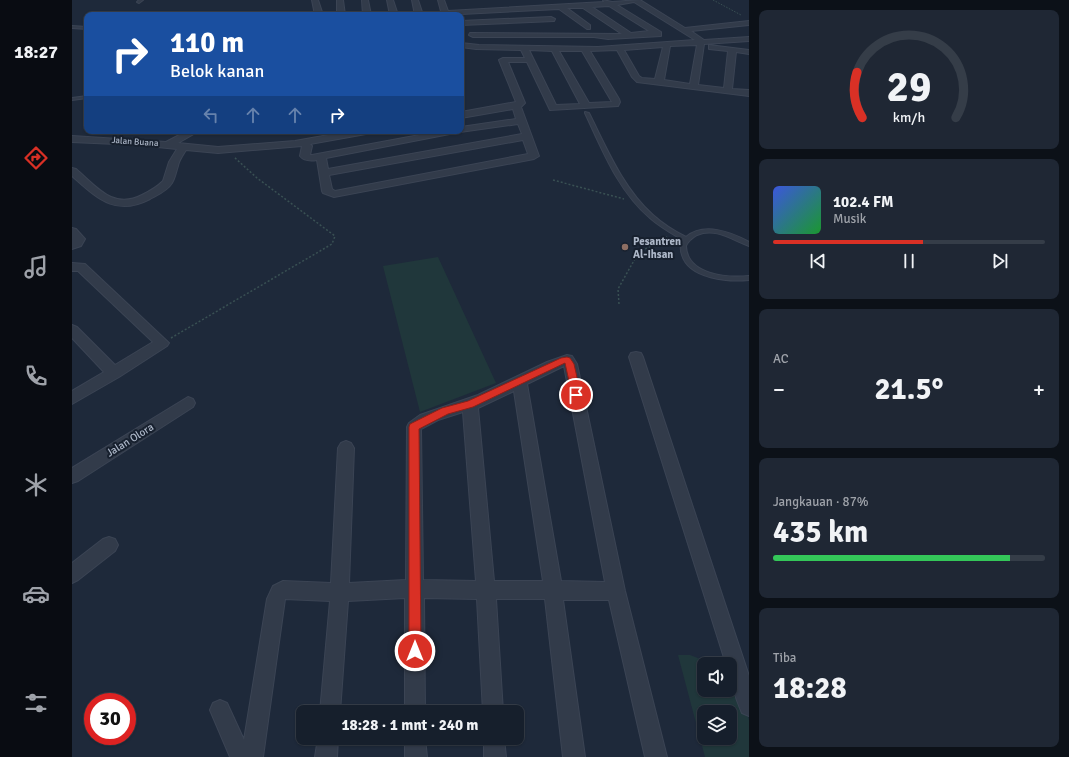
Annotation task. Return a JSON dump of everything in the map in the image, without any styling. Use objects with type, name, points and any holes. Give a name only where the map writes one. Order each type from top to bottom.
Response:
[{"type":"street","points":[[315,0],[318,12]]},
{"type":"street","points":[[340,0],[341,12]]},
{"type":"street","points":[[365,0],[367,12]]},
{"type":"street","points":[[390,0],[393,12]]},
{"type":"street","points":[[414,0],[418,12]]},
{"type":"street","points":[[441,0],[445,12]]},
{"type":"street","points":[[516,0],[522,9]]},
{"type":"street","points":[[455,12],[469,9],[522,9],[635,0],[683,30],[700,43],[749,38]]},
{"type":"street","points":[[607,2],[668,41]]},
{"type":"street","points":[[584,5],[629,35]]},
{"type":"street","points":[[560,6],[587,27]]},
{"type":"street","points":[[464,23],[525,20],[553,21],[535,8]]},
{"type":"street","points":[[525,20],[538,48]]},
{"type":"street","points":[[683,30],[747,20]]},
{"type":"street","points":[[473,35],[594,35],[608,37],[655,33]]},
{"type":"street","points":[[659,82],[668,41]]},
{"type":"street","points":[[464,45],[524,48],[584,48],[619,47],[668,41],[700,43],[749,52]]},
{"type":"street","points":[[694,87],[700,43]]},
{"type":"street","points":[[619,47],[636,77],[640,80],[749,93]]},
{"type":"street","points":[[524,48],[553,108],[586,110],[615,104],[616,102],[584,48]]},
{"type":"street","points":[[554,48],[586,110]]},
{"type":"street","points":[[728,91],[732,50]]},
{"type":"street","points":[[464,115],[516,106],[521,103],[503,60],[530,60]]},
{"type":"street","points":[[321,156],[327,191],[334,194],[534,156],[516,106]]},
{"type":"street","points":[[464,130],[522,121]]},
{"type":"street","points":[[138,142],[144,134]]},
{"type":"street","name":"Jalan Buana","points":[[72,139],[168,145],[188,134]]},
{"type":"street","points":[[168,145],[218,150],[304,142],[349,134]]},
{"type":"street","points":[[304,142],[307,146],[305,156],[311,158],[440,134]]},
{"type":"street","points":[[324,173],[528,136]]},
{"type":"street","points":[[72,171],[112,203],[122,205],[133,204],[166,184],[170,179],[175,160],[183,146]]},
{"type":"street","points":[[72,231],[79,239],[77,243],[72,246]]},
{"type":"street","points":[[72,267],[81,267],[162,343],[72,398]]},
{"type":"street","points":[[72,330],[114,373]]},
{"type":"street","points":[[636,357],[749,706]]},
{"type":"street","points":[[415,705],[414,427],[446,410],[470,404],[520,382],[533,374],[564,360],[569,362],[616,591],[656,757]]},
{"type":"street","points":[[520,382],[553,590],[574,757]]},
{"type":"street","name":"Jalan Olora","points":[[72,476],[188,403]]},
{"type":"street","points":[[470,404],[486,590],[493,705]]},
{"type":"street","points":[[331,705],[340,592],[346,448]]},
{"type":"street","points":[[72,574],[108,545]]},
{"type":"street","points":[[252,757],[277,594],[283,590],[340,592],[415,589],[616,591]]},
{"type":"street","points":[[220,710],[241,757]]},
{"type":"street","points":[[326,757],[327,745]]},
{"type":"street","points":[[415,745],[416,757]]},
{"type":"street","points":[[494,745],[495,757]]},
{"type":"lane","points":[[72,27],[84,28]]},
{"type":"lane","points":[[72,99],[84,97]]},
{"type":"lane","points":[[586,110],[617,174],[636,202],[660,224],[674,234],[686,239]]},
{"type":"lane","points":[[749,244],[737,237],[722,232],[707,231],[695,234],[686,239],[683,247],[685,257],[694,266],[707,274],[722,279],[738,280],[749,278]]},
{"type":"path","points":[[713,0],[747,20]]},
{"type":"path","points":[[162,343],[332,244],[335,239],[335,236],[319,222],[275,192],[238,162],[226,149]]},
{"type":"path","points":[[554,180],[636,202]]},
{"type":"path","points":[[619,304],[618,289],[636,257],[642,251],[674,234]]},
{"type":"green space","points":[[438,257],[496,383],[420,412],[383,266]]},
{"type":"green space","points":[[678,655],[690,655],[697,658],[697,697],[737,697],[737,683],[749,720],[749,757],[705,757],[702,745],[737,745],[737,705],[697,705],[697,727]]},
{"type":"place","name":"Pesantren Al-Ihsan","points":[[625,247]]},
{"type":"route","points":[[415,651],[413,431],[415,425],[446,410],[470,404],[520,382],[533,374],[564,360],[567,360],[570,364],[576,395]]}]
